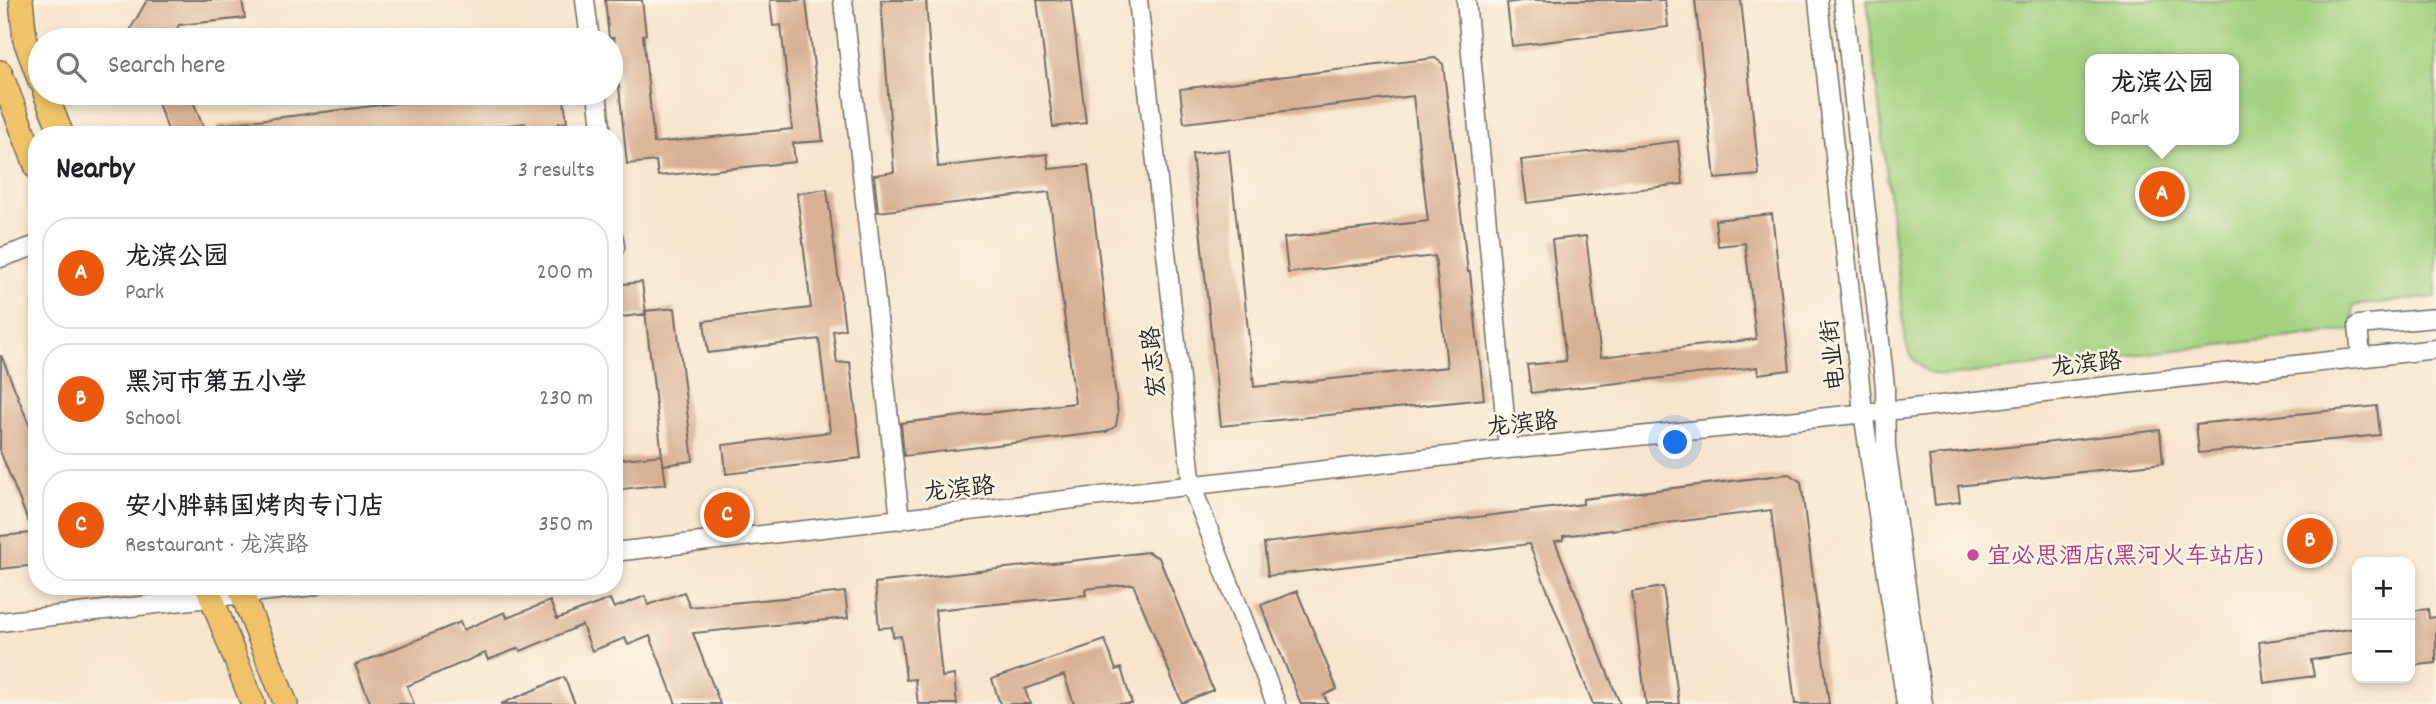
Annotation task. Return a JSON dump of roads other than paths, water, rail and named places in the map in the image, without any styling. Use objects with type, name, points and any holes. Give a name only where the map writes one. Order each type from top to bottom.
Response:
[{"type":"main road","points":[[20,0],[28,48]]},
{"type":"main road","points":[[0,72],[28,145]]},
{"type":"main road","points":[[50,105],[58,126]]},
{"type":"main road","points":[[211,595],[253,704]]},
{"type":"main road","points":[[243,595],[286,704]]},
{"type":"street","points":[[586,0],[589,28]]},
{"type":"street","points":[[843,0],[900,520]]},
{"type":"street","name":"宏志路","points":[[1138,0],[1192,487],[1276,704]]},
{"type":"street","points":[[1466,0],[1508,449]]},
{"type":"street","name":"电业街","points":[[1818,0],[1863,412],[1906,704]]},
{"type":"street","name":"电业街","points":[[1843,0],[1886,411],[1886,448],[1923,704]]},
{"type":"street","points":[[598,105],[601,126]]},
{"type":"street","points":[[0,258],[28,248]]},
{"type":"street","points":[[2361,358],[2358,325],[2436,318]]},
{"type":"street","name":"龙滨路","points":[[623,551],[1508,449],[1886,411],[2436,349]]},
{"type":"street","points":[[0,622],[189,595]]},
{"type":"place","name":"龙滨公园","points":[[2162,194]]},
{"type":"place","name":"安小胖韩国烤肉专门店","points":[[727,515]]},
{"type":"place","name":"黑河市第五小学","points":[[2310,541]]},
{"type":"place","name":"宜必思酒店(黑河火车站店)","points":[[1973,555]]}]
